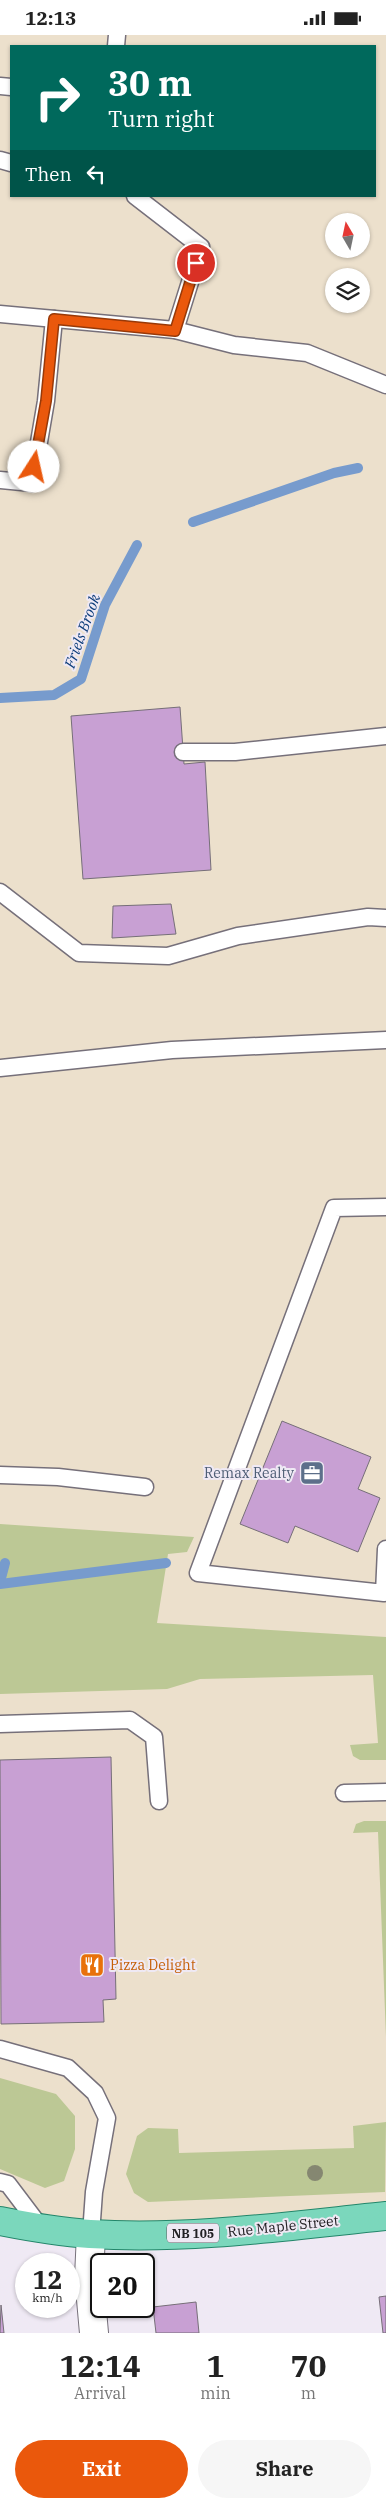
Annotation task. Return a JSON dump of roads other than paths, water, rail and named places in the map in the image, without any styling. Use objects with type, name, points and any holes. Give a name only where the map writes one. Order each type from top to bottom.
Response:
[{"type":"main road","name":"Rue Maple Street","points":[[0,2221],[42,2229],[91,2234],[226,2232],[386,2216]]},
{"type":"street","points":[[91,2234],[89,2277],[94,2333]]},
{"type":"lane","points":[[136,197],[201,247],[175,331]]},
{"type":"lane","points":[[0,314],[175,331],[234,345],[307,353],[386,385]]},
{"type":"lane","points":[[0,480],[32,483],[46,401],[54,319]]},
{"type":"lane","points":[[183,752],[235,752],[386,736]]},
{"type":"lane","points":[[0,892],[79,953],[168,955],[238,937],[368,917],[386,918]]},
{"type":"lane","points":[[0,1068],[172,1050],[386,1040]]},
{"type":"lane","points":[[386,1207],[334,1208],[198,1573],[384,1593],[386,1549]]},
{"type":"lane","points":[[0,1475],[58,1477],[145,1487]]},
{"type":"lane","points":[[0,1724],[130,1720],[154,1737],[159,1801]]},
{"type":"lane","points":[[344,1793],[386,1792]]},
{"type":"lane","points":[[0,2049],[68,2069],[95,2093],[99,2101],[107,2118],[94,2192],[91,2234]]},
{"type":"lane","points":[[0,2182],[8,2185],[42,2229]]},
{"type":"lane","points":[[0,2234],[42,2229]]},
{"type":"waterway","name":"Friels Brook","points":[[193,522],[334,473],[358,468]]},
{"type":"waterway","name":"Friels Brook","points":[[0,698],[54,695],[81,679],[105,605],[137,545]]},
{"type":"waterway","name":"Friels Brook","points":[[0,1582],[5,1563]]},
{"type":"waterway","points":[[0,1584],[166,1563]]},
{"type":"place","name":"Remax Realty","points":[[312,1473]]},
{"type":"place","name":"Pizza Delight","points":[[92,1965]]}]
